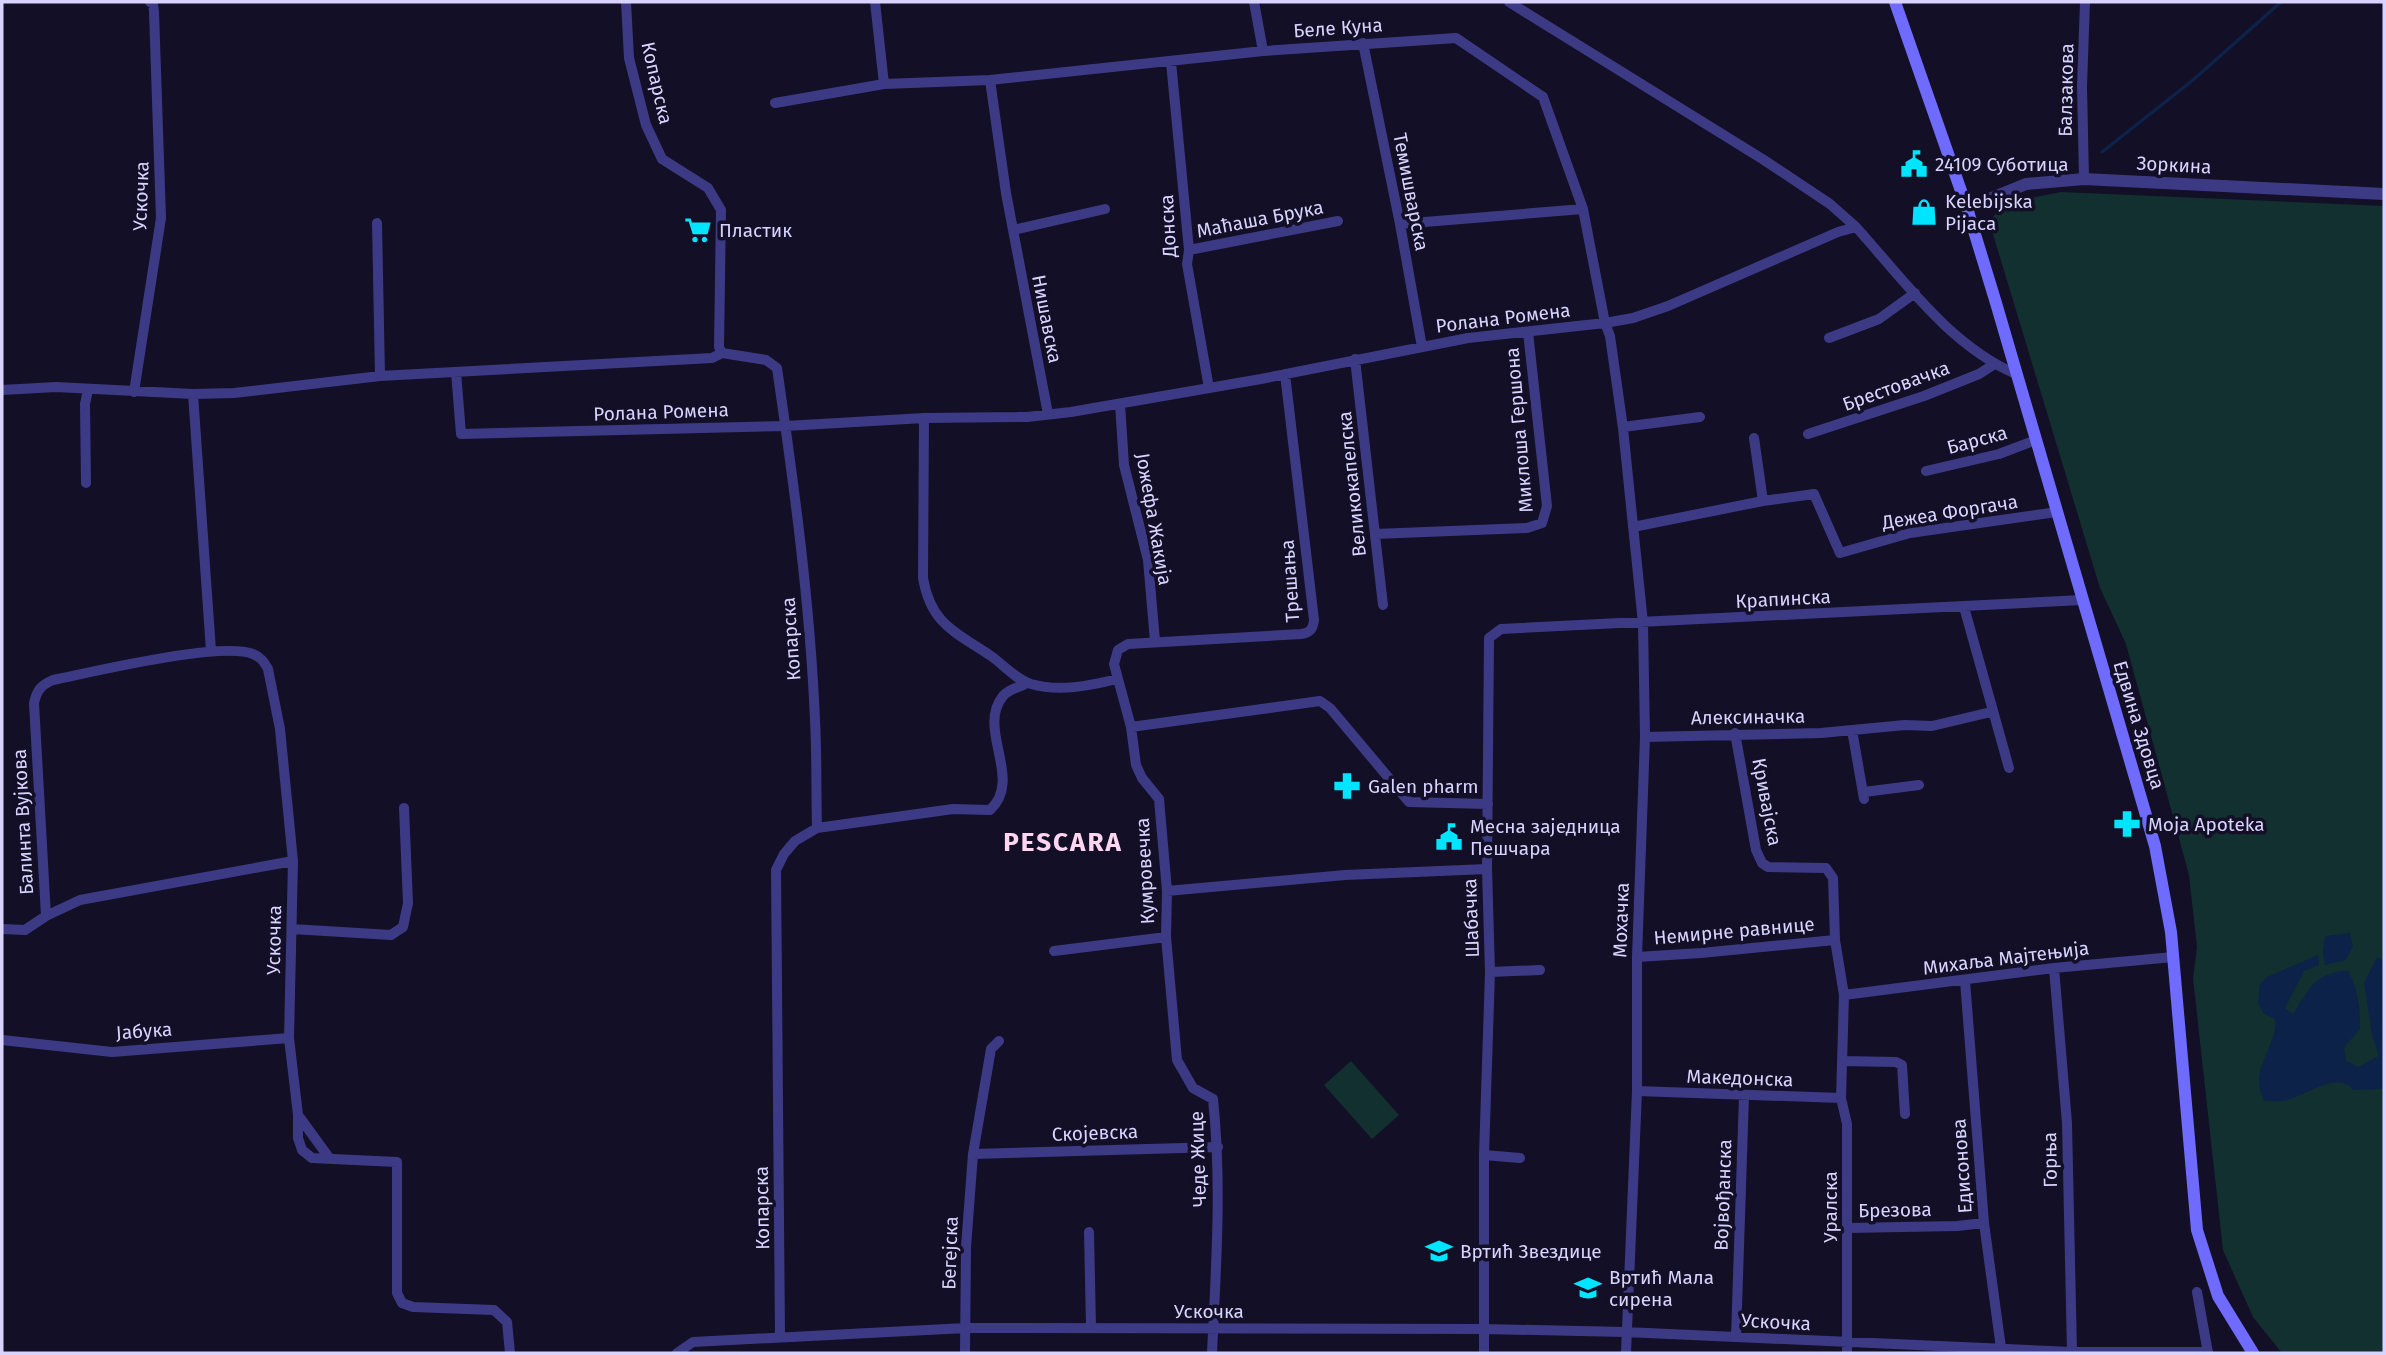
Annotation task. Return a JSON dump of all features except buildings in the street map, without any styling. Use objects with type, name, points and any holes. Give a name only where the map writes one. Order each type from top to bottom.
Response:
[{"type":"main road","name":"Едвина Здовца","points":[[1895,2],[1996,303],[2155,846],[2164,887],[2173,957],[2197,1230],[2213,1283],[2236,1328],[2253,1353]]},
{"type":"street","name":"Ускочка","points":[[134,392],[142,356],[148,291],[161,218],[155,12],[150,2]]},
{"type":"street","name":"Копарска","points":[[626,2],[629,58],[646,125],[662,159],[708,188],[721,210],[719,347],[722,353],[766,360],[777,368],[786,426],[808,620],[815,720],[817,828],[795,841],[776,870],[780,1337]]},
{"type":"street","points":[[876,2],[884,84]]},
{"type":"street","points":[[1254,2],[1263,51]]},
{"type":"street","points":[[1510,2],[1830,204],[1856,227],[1954,334],[1993,365],[2015,374]]},
{"type":"street","name":"Балзакова","points":[[2084,179],[2082,86],[2085,2]]},
{"type":"street","name":"Беле Куна","points":[[775,103],[884,84],[990,80],[1263,51],[1456,38],[1543,97],[1583,209],[1605,323]]},
{"type":"street","name":"Темишварска","points":[[1363,43],[1422,347]]},
{"type":"street","name":"Донска","points":[[1171,62],[1189,250],[1187,264],[1209,388]]},
{"type":"street","name":"Нишавска","points":[[990,80],[1013,230],[1048,414]]},
{"type":"street","name":"Зоркина","points":[[1966,208],[2026,184],[2084,179],[2384,194]]},
{"type":"street","points":[[1013,230],[1105,209]]},
{"type":"street","points":[[1400,224],[1583,209]]},
{"type":"street","name":"Маћаша Брука","points":[[1189,250],[1338,222]]},
{"type":"street","points":[[377,223],[380,376]]},
{"type":"street","name":"Ролана Ромена","points":[[456,372],[461,434],[786,426],[1048,414],[1209,388],[1468,338],[1633,318],[1668,306],[1838,232],[1856,227]]},
{"type":"street","points":[[1829,338],[1880,319],[1915,293]]},
{"type":"street","name":"Мохачка","points":[[1605,323],[1610,336],[1623,428],[1643,623],[1645,737],[1637,957],[1637,1091],[1626,1353]]},
{"type":"street","name":"Миклоша Гершона","points":[[1374,534],[1527,528],[1542,523],[1547,506],[1528,332]]},
{"type":"street","points":[[2,390],[56,387],[193,394],[234,393],[380,376],[712,358],[722,353]]},
{"type":"street","name":"Великокапелска","points":[[1355,359],[1383,606]]},
{"type":"street","name":"Брестовачка","points":[[1808,434],[1924,396],[1979,374],[1993,365]]},
{"type":"street","name":"Трешања","points":[[1155,641],[1301,635],[1312,629],[1314,620],[1304,517],[1285,374]]},
{"type":"street","points":[[86,483],[85,404],[88,390]]},
{"type":"street","points":[[193,394],[211,651]]},
{"type":"street","name":"Јожефа Жакија","points":[[1120,404],[1124,465],[1148,560],[1155,641]]},
{"type":"street","points":[[1623,428],[1700,417]]},
{"type":"street","points":[[924,418],[923,578],[929,604],[941,622],[1027,683],[1058,688],[1117,680]]},
{"type":"street","points":[[1754,438],[1763,501]]},
{"type":"street","name":"Барска","points":[[1926,471],[1999,454],[2036,440]]},
{"type":"street","name":"Дежеа Форгача","points":[[1633,527],[1763,501],[1814,494],[1840,552],[1910,533],[2057,512]]},
{"type":"street","name":"Крапинска","points":[[1489,638],[1501,629],[2082,600]]},
{"type":"street","points":[[1964,607],[1991,712],[2009,768]]},
{"type":"street","name":"Шабачка","points":[[1484,1353],[1484,1155],[1490,972],[1487,869],[1489,638]]},
{"type":"street","name":"Кумровечка","points":[[1155,641],[1128,644],[1118,650],[1114,659],[1117,680],[1131,727],[1136,765],[1142,778],[1159,799],[1167,891],[1166,937]]},
{"type":"street","name":"Ускочка","points":[[211,651],[247,652],[263,661],[268,669],[280,729],[293,861],[289,1038],[298,1115],[298,1139],[302,1150],[312,1158],[397,1162],[397,1293],[402,1303],[413,1307],[494,1310],[506,1322],[510,1353]]},
{"type":"street","name":"Балинта Вујкова","points":[[2,929],[26,930],[46,916],[34,703],[36,692],[43,684],[53,680],[211,651]]},
{"type":"street","points":[[817,828],[946,810],[990,810],[999,797],[1002,786],[1000,748],[995,732],[996,709],[1007,692],[1027,683]]},
{"type":"street","points":[[1131,727],[1320,701],[1330,708],[1409,802],[1488,804]]},
{"type":"street","name":"Алексиначка","points":[[1645,737],[1821,733],[1906,725],[1932,726],[1991,712]]},
{"type":"street","points":[[1852,730],[1864,796],[1919,785]]},
{"type":"street","name":"Кривајска","points":[[1735,733],[1756,850],[1762,863],[1768,867],[1826,868],[1833,878],[1835,940]]},
{"type":"street","points":[[292,929],[391,935],[403,927],[408,904],[404,808]]},
{"type":"street","points":[[46,916],[80,900],[293,861]]},
{"type":"street","points":[[1167,891],[1345,875],[1487,869]]},
{"type":"street","points":[[1054,951],[1166,937]]},
{"type":"street","name":"Чеде Жице","points":[[1166,937],[1177,1060],[1193,1087],[1213,1099],[1218,1147],[1218,1258],[1212,1353]]},
{"type":"street","name":"Немирне равнице","points":[[1637,957],[1835,940]]},
{"type":"street","name":"Уралска","points":[[1835,940],[1844,995],[1841,1098],[1847,1124],[1847,1348]]},
{"type":"street","name":"Михаља Мајтењија","points":[[1844,995],[2054,968],[2173,957]]},
{"type":"street","name":"Горња","points":[[2054,968],[2067,1124],[2072,1352]]},
{"type":"street","points":[[1490,972],[1540,970]]},
{"type":"street","name":"Едисонова","points":[[1965,981],[1984,1223],[2001,1348]]},
{"type":"street","name":"Јабука","points":[[2,1040],[112,1052],[289,1038]]},
{"type":"street","name":"Бегејска","points":[[965,1353],[966,1247],[973,1154],[991,1049],[999,1041]]},
{"type":"street","points":[[1842,1061],[1896,1062],[1902,1065],[1905,1114]]},
{"type":"street","name":"Македонска","points":[[1637,1091],[1841,1098]]},
{"type":"street","name":"Војвођанска","points":[[1736,1337],[1744,1096]]},
{"type":"street","points":[[298,1115],[330,1159]]},
{"type":"street","name":"Скојевска","points":[[973,1154],[1218,1147]]},
{"type":"street","points":[[1484,1155],[1520,1158]]},
{"type":"street","name":"Брезова","points":[[1848,1228],[1984,1223]]},
{"type":"street","points":[[1089,1232],[1091,1327]]},
{"type":"street","points":[[2197,1292],[2208,1353]]},
{"type":"street","name":"Ускочка","points":[[677,1353],[692,1342],[966,1328],[1091,1327],[1625,1332],[1736,1337],[1847,1348],[2001,1348],[2072,1352],[2208,1353]]},
{"type":"green space","points":[[2061,192],[2384,206],[2384,1353],[2282,1353],[2253,1317],[2223,1250],[2193,978],[2197,947],[2189,875],[2126,644],[2100,588],[1989,221],[2006,203]]},
{"type":"green space","points":[[1351,1061],[1399,1115],[1372,1139],[1324,1085]]},
{"type":"water","points":[[2350,933],[2353,946],[2346,960],[2325,965],[2325,936]]},
{"type":"water","points":[[2318,955],[2319,965],[2304,971],[2285,1008],[2293,1014],[2320,978],[2348,971],[2358,999],[2360,1029],[2344,1047],[2346,1061],[2358,1067],[2379,1056],[2372,1035],[2364,983],[2377,957],[2384,961],[2384,1089],[2353,1090],[2347,1085],[2330,1083],[2287,1100],[2264,1101],[2259,1079],[2276,1025],[2275,1019],[2264,1014],[2258,1003],[2260,984],[2267,977]]},
{"type":"waterway","points":[[2102,152],[2193,80],[2281,2]]},
{"type":"place","name":"24109 Суботица","points":[[1914,164]]},
{"type":"place","name":"Kelebijska Pijaca","points":[[1924,212]]},
{"type":"place","name":"Пластик","points":[[698,230]]},
{"type":"place","name":"Galen pharm","points":[[1347,786]]},
{"type":"place","name":"Moja Apoteka","points":[[2127,824]]},
{"type":"place","name":"Месна заједница Пешчара","points":[[1449,837]]},
{"type":"place","name":"Вртић Звездице","points":[[1439,1251]]},
{"type":"place","name":"Вртић Мала сирена","points":[[1588,1288]]},
{"type":"district","name":"PESCARA","points":[[1063,842]]}]
